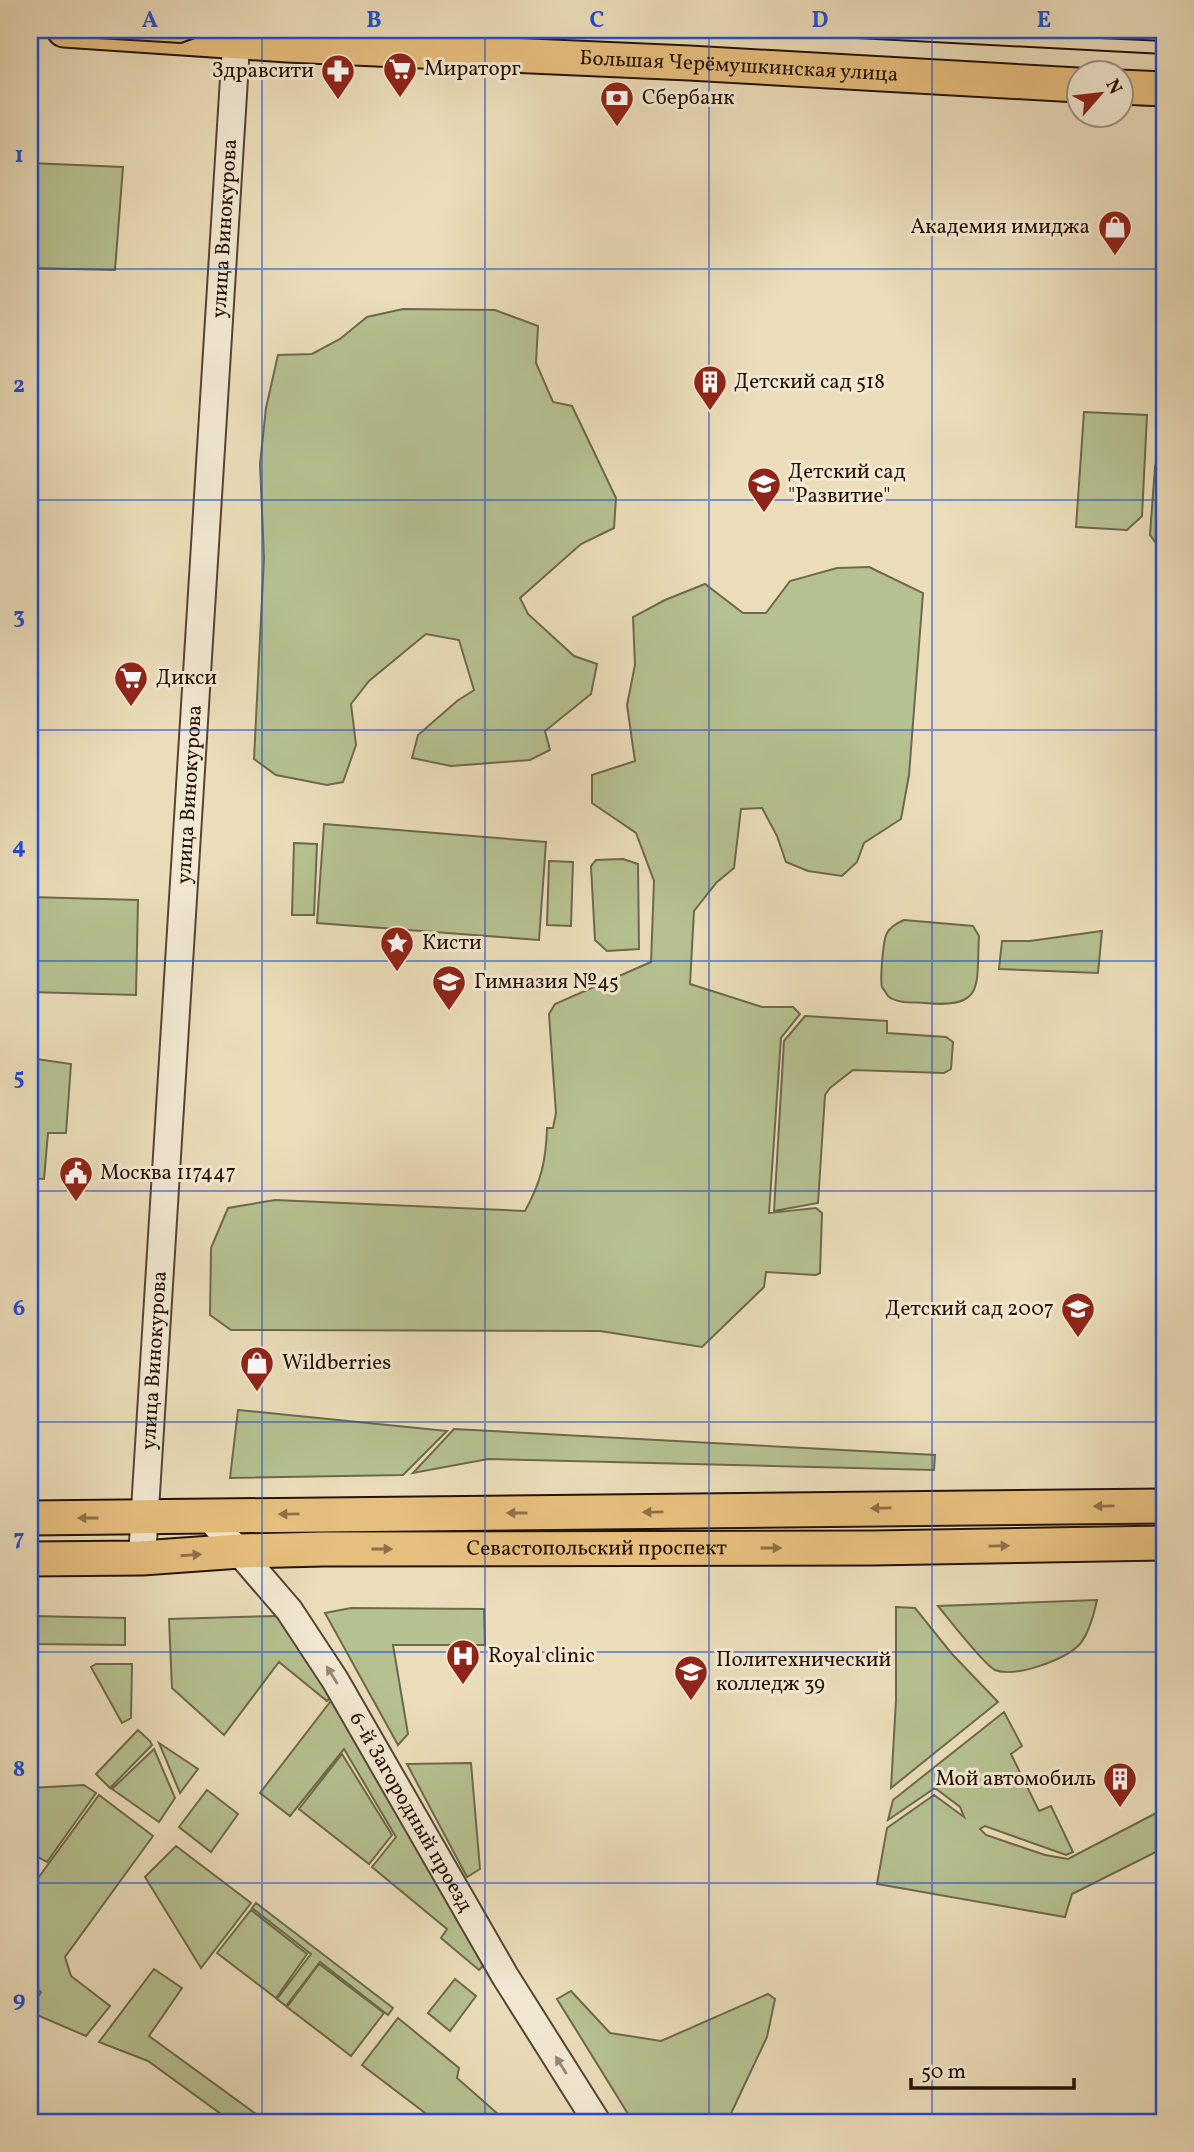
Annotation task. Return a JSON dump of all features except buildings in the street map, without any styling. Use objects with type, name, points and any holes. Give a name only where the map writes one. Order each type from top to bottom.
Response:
[{"type":"main road","name":"Большая Черёмушкинская улица","points":[[64,30],[237,36],[1064,84]]},
{"type":"main road","points":[[1134,88],[1164,89]]},
{"type":"main road","name":"Севастопольский проспект","points":[[30,1518],[1164,1506]]},
{"type":"main road","name":"Севастопольский проспект","points":[[30,1559],[142,1558],[240,1551],[859,1548],[1164,1543]]},
{"type":"street","name":"улица Винокурова","points":[[142,1558],[237,36]]},
{"type":"street","name":"6-й Загородный проезд","points":[[208,1516],[289,1610],[335,1680],[505,1976],[597,2122]]},
{"type":"green space","points":[[30,163],[123,167],[115,270],[30,268]]},
{"type":"green space","points":[[403,309],[495,310],[538,326],[536,363],[553,402],[572,406],[616,498],[614,528],[581,544],[520,598],[528,614],[574,656],[597,664],[591,694],[545,731],[550,750],[530,760],[451,766],[412,758],[418,735],[474,690],[459,640],[426,634],[369,681],[351,704],[356,745],[343,782],[327,785],[276,775],[254,759],[264,558],[260,464],[266,408],[278,355],[312,354],[340,339],[367,317]]},
{"type":"green space","points":[[1084,412],[1147,415],[1142,516],[1127,530],[1076,527]]},
{"type":"green space","points":[[1164,454],[1164,545],[1156,543],[1150,535],[1155,467],[1157,459]]},
{"type":"green space","points":[[869,567],[923,593],[909,775],[901,819],[864,843],[857,862],[842,876],[808,871],[786,862],[777,836],[762,808],[741,809],[734,868],[717,882],[694,911],[690,984],[762,1007],[793,1007],[800,1014],[781,1038],[769,1213],[816,1208],[822,1213],[820,1273],[766,1272],[764,1287],[702,1347],[600,1331],[231,1330],[210,1315],[211,1248],[228,1208],[275,1200],[525,1211],[542,1171],[547,1128],[553,1128],[556,1113],[549,1014],[555,1004],[651,962],[654,881],[636,833],[592,803],[592,775],[635,761],[627,705],[635,665],[633,617],[665,600],[705,584],[743,613],[766,613],[790,581],[837,568]]},
{"type":"green space","points":[[324,824],[546,842],[539,940],[317,923]]},
{"type":"green space","points":[[294,843],[317,844],[314,915],[292,915]]},
{"type":"green space","points":[[623,859],[638,864],[639,949],[607,951],[595,940],[591,866],[596,860]]},
{"type":"green space","points":[[549,861],[573,862],[571,926],[547,925]]},
{"type":"green space","points":[[30,897],[138,900],[136,995],[30,992]]},
{"type":"green space","points":[[904,920],[973,926],[979,936],[978,968],[974,990],[968,997],[959,1002],[945,1004],[901,1001],[888,996],[881,983],[886,937],[892,927]]},
{"type":"green space","points":[[1102,931],[1098,973],[999,969],[1002,941],[1030,941]]},
{"type":"green space","points":[[805,1016],[887,1021],[887,1033],[946,1037],[953,1042],[951,1069],[944,1073],[853,1070],[830,1088],[825,1095],[818,1203],[774,1211],[784,1041]]},
{"type":"green space","points":[[30,1058],[71,1064],[66,1133],[48,1133],[44,1179],[30,1178]]},
{"type":"green space","points":[[238,1410],[447,1431],[403,1475],[230,1478]]},
{"type":"green space","points":[[454,1429],[935,1455],[934,1470],[488,1459],[413,1473]]},
{"type":"green space","points":[[1097,1600],[1088,1630],[1079,1645],[1051,1662],[1014,1672],[995,1670],[990,1666],[938,1606]]},
{"type":"green space","points":[[896,1607],[915,1608],[952,1654],[998,1702],[891,1788],[896,1700]]},
{"type":"green space","points":[[351,1608],[484,1609],[485,1645],[393,1645],[408,1734],[398,1745],[325,1613]]},
{"type":"green space","points":[[30,1616],[125,1618],[125,1645],[30,1644]]},
{"type":"green space","points":[[276,1616],[336,1691],[327,1701],[279,1662],[224,1735],[172,1688],[169,1619]]},
{"type":"green space","points":[[96,1664],[132,1664],[131,1718],[122,1723],[91,1667]]},
{"type":"green space","points":[[337,1693],[490,1959],[479,1970],[441,1938],[447,1929],[372,1867],[396,1837],[344,1749],[290,1816],[260,1793]]},
{"type":"green space","points":[[1004,1712],[1022,1746],[1011,1754],[1039,1811],[1051,1806],[1073,1852],[1066,1855],[985,1826],[980,1829],[986,1835],[1045,1855],[1068,1859],[1164,1809],[1164,1848],[1072,1894],[1065,1917],[877,1884],[887,1828],[934,1795],[964,1817],[960,1807],[935,1788],[888,1820],[893,1800]]},
{"type":"green space","points":[[138,1730],[152,1745],[110,1788],[96,1774]]},
{"type":"green space","points":[[159,1743],[198,1769],[180,1793]]},
{"type":"green space","points":[[154,1749],[175,1798],[159,1822],[112,1789]]},
{"type":"green space","points":[[342,1754],[392,1835],[369,1864],[299,1809]]},
{"type":"green space","points":[[471,1763],[480,1869],[467,1877],[407,1764]]},
{"type":"green space","points":[[84,1785],[96,1793],[47,1862],[30,1853],[30,1788]]},
{"type":"green space","points":[[207,1790],[238,1814],[211,1852],[179,1827]]},
{"type":"green space","points":[[99,1795],[153,1836],[65,1957],[71,1976],[110,2006],[86,2036],[30,2012],[41,1992],[30,1984],[30,1889]]},
{"type":"green space","points":[[176,1846],[251,1903],[201,1968],[145,1877]]},
{"type":"green space","points":[[256,1903],[393,2008],[388,2015],[320,1962],[286,2006],[277,1999],[311,1954],[252,1908]]},
{"type":"green space","points":[[251,1910],[307,1954],[276,1998],[217,1953]]},
{"type":"green space","points":[[319,1964],[384,2013],[351,2056],[287,2007]]},
{"type":"green space","points":[[154,1969],[182,1988],[149,2036],[267,2122],[232,2122],[148,2061],[99,2042]]},
{"type":"green space","points":[[455,1979],[476,1996],[450,2031],[428,2013]]},
{"type":"green space","points":[[571,1991],[610,2033],[661,2041],[768,1994],[775,1999],[767,2037],[727,2122],[633,2122],[557,1999]]},
{"type":"green space","points":[[398,2018],[459,2068],[457,2078],[507,2122],[437,2122],[362,2065]]},
{"type":"tram line","points":[[30,34],[181,43],[217,30]]},
{"type":"tram line","points":[[702,30],[1164,54]]},
{"type":"tram line","points":[[931,30],[1164,41]]},
{"type":"place","name":"Мираторг","points":[[400,99]]},
{"type":"place","name":"Здравсити","points":[[338,101]]},
{"type":"place","name":"Сбербанк","points":[[617,128]]},
{"type":"place","name":"Академия имиджа","points":[[1115,257]]},
{"type":"place","name":"Детский сад 518","points":[[710,412]]},
{"type":"place","name":"Детский сад \"Развитие\"","points":[[764,514]]},
{"type":"place","name":"Дикси","points":[[131,708]]},
{"type":"place","name":"Кисти","points":[[397,973]]},
{"type":"place","name":"Гимназия №45","points":[[449,1012]]},
{"type":"place","name":"Москва 117447","points":[[76,1203]]},
{"type":"place","name":"Детский сад 2007","points":[[1078,1339]]},
{"type":"place","name":"Wildberries","points":[[257,1393]]},
{"type":"place","name":"Royal clinic","points":[[463,1686]]},
{"type":"place","name":"Политехнический колледж 39","points":[[691,1702]]},
{"type":"place","name":"Мой автомобиль","points":[[1120,1809]]}]
